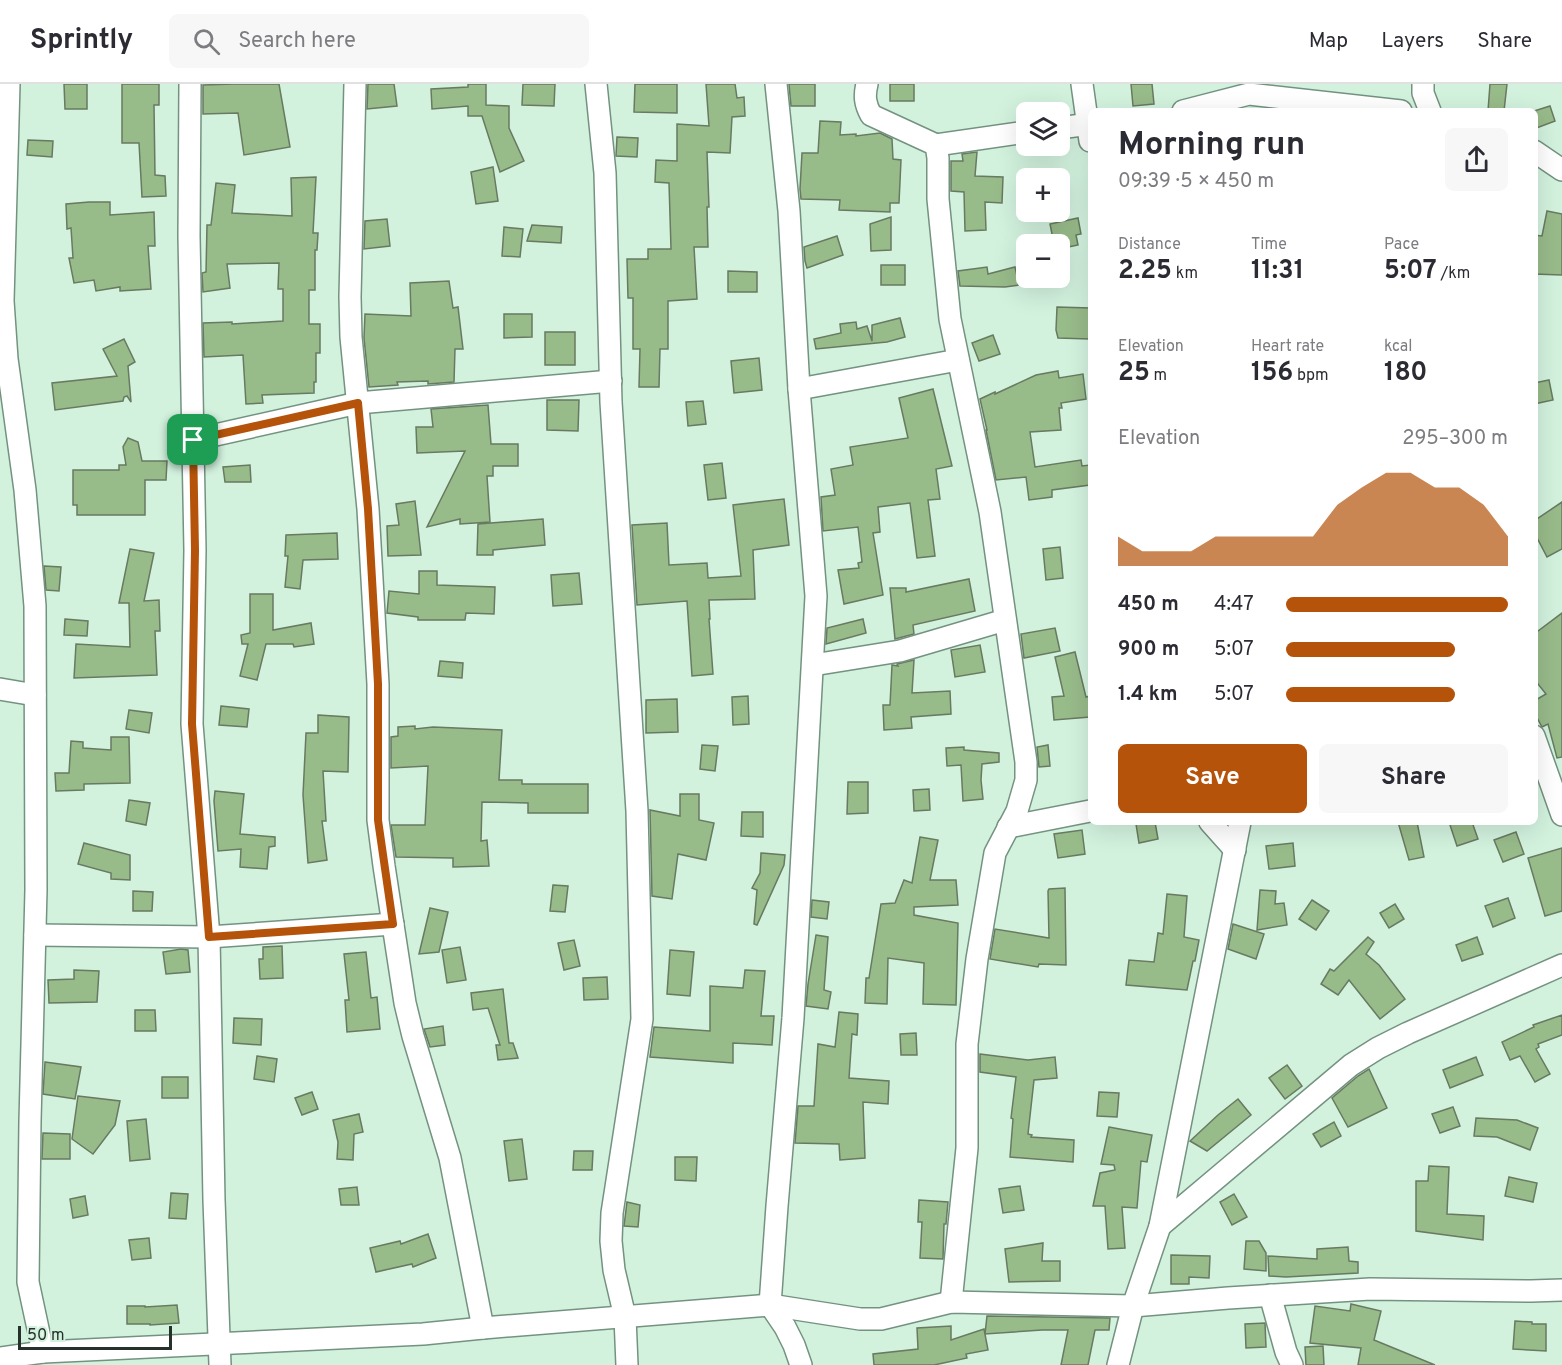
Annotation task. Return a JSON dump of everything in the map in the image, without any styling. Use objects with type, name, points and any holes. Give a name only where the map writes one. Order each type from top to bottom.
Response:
[{"type":"street","points":[[9,84],[2,301],[35,606],[36,890],[28,1282],[43,1352]]},
{"type":"street","points":[[190,84],[189,236],[195,550],[192,724],[209,937],[214,1200],[220,1355]]},
{"type":"street","points":[[355,84],[351,337],[368,509],[378,684],[378,820],[405,1003],[450,1158],[483,1328]]},
{"type":"street","points":[[596,84],[605,173],[611,381],[638,811],[642,1019],[612,1213],[611,1241],[614,1270],[625,1317],[627,1365]]},
{"type":"street","points":[[776,84],[789,211],[799,389],[816,596],[793,1018],[770,1305],[785,1327],[801,1365]]},
{"type":"street","points":[[867,84],[864,94],[871,115],[936,145],[1016,133]]},
{"type":"street","points":[[1082,84],[1088,118]]},
{"type":"street","points":[[1423,84],[1423,93],[1429,108]]},
{"type":"street","points":[[1196,108],[1250,96],[1371,108]]},
{"type":"street","points":[[1070,128],[1088,129]]},
{"type":"street","points":[[936,145],[938,199],[950,318],[990,512],[1026,762],[1026,780],[1017,811],[995,853],[977,958],[967,1044],[967,1148],[951,1302]]},
{"type":"street","points":[[1538,154],[1562,170]]},
{"type":"street","points":[[799,389],[958,360]]},
{"type":"street","points":[[193,440],[358,403],[611,381]]},
{"type":"street","points":[[813,665],[900,651],[1005,620]]},
{"type":"street","points":[[0,689],[35,695]]},
{"type":"street","points":[[1538,747],[1562,815]]},
{"type":"street","points":[[1008,827],[1088,812]]},
{"type":"street","points":[[1213,825],[1235,850]]},
{"type":"street","points":[[1118,1365],[1133,1306],[1160,1226],[1239,825]]},
{"type":"street","points":[[35,935],[209,937],[393,924]]},
{"type":"street","points":[[1160,1226],[1351,1065],[1378,1048],[1562,965]]},
{"type":"street","points":[[0,1358],[43,1352],[220,1355],[483,1328],[770,1305],[881,1319],[951,1302],[1133,1306],[1370,1289],[1562,1290]]},
{"type":"street","points":[[1270,1295],[1286,1352],[1292,1365]]},
{"type":"building","points":[[64,84],[87,84],[87,109],[65,109]]},
{"type":"building","points":[[122,84],[159,84],[159,105],[154,105],[155,175],[165,176],[166,196],[142,197],[139,143],[122,143]]},
{"type":"building","points":[[279,84],[290,147],[244,155],[238,113],[203,114],[203,85]]},
{"type":"building","points":[[368,84],[394,84],[397,106],[367,109]]},
{"type":"building","points":[[468,84],[486,84],[486,105],[509,106],[509,128],[524,161],[500,172],[482,116],[468,116],[468,106],[432,109],[431,89],[468,87]]},
{"type":"building","points":[[523,84],[555,84],[554,106],[522,105]]},
{"type":"building","points":[[635,84],[677,84],[677,113],[634,112]]},
{"type":"building","points":[[706,84],[735,84],[737,98],[744,97],[745,116],[732,117],[730,153],[707,152],[708,247],[694,247],[697,299],[668,301],[668,349],[660,349],[659,387],[639,387],[640,349],[633,349],[633,298],[628,298],[627,259],[648,259],[648,249],[671,249],[669,183],[655,182],[656,160],[677,161],[677,124],[709,126]]},
{"type":"building","points":[[789,84],[815,84],[815,106],[791,106]]},
{"type":"building","points":[[890,84],[914,84],[914,101],[890,101]]},
{"type":"building","points":[[1131,84],[1152,84],[1154,104],[1133,106]]},
{"type":"building","points":[[1490,84],[1507,84],[1504,108],[1488,108]]},
{"type":"building","points":[[1550,106],[1555,121],[1538,127],[1538,110]]},
{"type":"building","points":[[820,121],[841,122],[840,135],[880,133],[892,139],[893,159],[901,160],[899,203],[890,203],[890,212],[839,210],[840,200],[801,199],[802,153],[818,153]]},
{"type":"building","points":[[617,137],[638,138],[637,157],[616,156]]},
{"type":"building","points":[[28,140],[53,141],[52,157],[27,155]]},
{"type":"building","points":[[977,152],[975,176],[1003,177],[1002,203],[985,202],[986,230],[965,231],[964,192],[951,191],[951,161],[963,161],[962,154]]},
{"type":"building","points":[[493,167],[498,201],[476,204],[471,172]]},
{"type":"building","points":[[316,177],[313,233],[318,233],[317,250],[315,250],[315,290],[309,290],[309,324],[320,324],[320,353],[316,353],[314,393],[262,395],[263,403],[246,404],[243,355],[204,357],[203,323],[283,321],[283,289],[278,289],[279,263],[227,264],[230,288],[203,292],[202,273],[206,272],[207,225],[211,225],[216,183],[235,185],[232,213],[292,216],[291,178]]},
{"type":"building","points":[[110,202],[110,215],[154,212],[155,246],[148,246],[151,289],[120,291],[120,287],[96,291],[94,280],[74,283],[69,258],[73,258],[71,228],[67,229],[66,204]]},
{"type":"building","points":[[1547,211],[1562,214],[1562,275],[1538,274],[1538,236],[1542,236]]},
{"type":"building","points":[[891,217],[891,250],[871,251],[870,224]]},
{"type":"building","points":[[1078,218],[1081,234],[1076,235],[1078,245],[1070,247],[1070,234],[1052,234],[1050,224],[1070,222],[1070,220]]},
{"type":"building","points":[[387,219],[390,246],[364,249],[365,221]]},
{"type":"building","points":[[532,225],[562,227],[561,243],[527,241]]},
{"type":"building","points":[[504,227],[523,229],[520,257],[502,256]]},
{"type":"building","points":[[837,236],[843,255],[807,268],[804,247]]},
{"type":"building","points":[[881,265],[905,265],[905,285],[881,285]]},
{"type":"building","points":[[987,267],[988,274],[1015,267],[1016,285],[960,286],[958,271]]},
{"type":"building","points":[[728,271],[757,272],[757,292],[728,292]]},
{"type":"building","points":[[449,281],[453,308],[458,307],[463,349],[455,349],[454,382],[428,384],[428,381],[397,382],[398,385],[369,387],[364,338],[365,314],[411,316],[410,283]]},
{"type":"building","points":[[1057,307],[1088,308],[1088,339],[1058,338]]},
{"type":"building","points":[[504,314],[532,314],[532,337],[504,338]]},
{"type":"building","points":[[900,318],[905,337],[887,342],[816,349],[814,339],[841,333],[840,324],[856,322],[857,329],[867,326],[872,341],[872,325]]},
{"type":"building","points":[[545,332],[575,332],[575,365],[545,365]]},
{"type":"building","points":[[993,335],[1000,354],[979,361],[972,343]]},
{"type":"building","points":[[124,339],[135,362],[128,366],[131,402],[127,396],[123,401],[55,410],[52,383],[117,376],[103,349]]},
{"type":"building","points":[[759,358],[762,390],[734,393],[731,361]]},
{"type":"building","points":[[1058,371],[1059,378],[1083,374],[1086,399],[1061,403],[1062,408],[1059,408],[1061,430],[1030,432],[1035,467],[1081,460],[1082,466],[1088,465],[1088,485],[1052,490],[1052,497],[1029,500],[1026,477],[996,480],[980,399],[1036,375]]},
{"type":"building","points":[[1549,380],[1553,400],[1538,403],[1538,382]]},
{"type":"building","points":[[933,389],[952,466],[936,469],[940,499],[928,500],[935,556],[917,558],[910,503],[878,507],[880,532],[873,533],[883,595],[844,604],[838,570],[859,568],[858,563],[862,562],[858,527],[823,531],[821,497],[835,495],[831,469],[853,465],[850,447],[908,438],[899,398]]},
{"type":"building","points":[[547,400],[579,400],[578,431],[547,430]]},
{"type":"building","points":[[703,401],[706,424],[688,426],[686,402]]},
{"type":"building","points":[[488,405],[491,444],[518,444],[518,466],[493,466],[493,476],[487,476],[490,522],[460,524],[460,519],[427,527],[465,451],[417,453],[416,427],[433,427],[431,409]]},
{"type":"building","points":[[128,438],[138,442],[142,461],[167,461],[166,480],[145,480],[145,515],[77,515],[77,505],[73,505],[73,470],[119,470],[119,465],[126,465],[123,447]]},
{"type":"building","points":[[722,463],[726,498],[708,500],[704,465]]},
{"type":"building","points":[[250,465],[251,482],[225,482],[223,467]]},
{"type":"building","points":[[784,499],[789,545],[753,550],[755,599],[709,600],[713,674],[692,676],[687,601],[637,605],[632,525],[667,523],[669,565],[707,563],[708,578],[741,576],[733,505]]},
{"type":"building","points":[[415,501],[421,555],[388,556],[387,526],[399,525],[396,504]]},
{"type":"building","points":[[1562,502],[1562,549],[1547,557],[1538,540],[1538,518]]},
{"type":"building","points":[[543,519],[545,545],[493,550],[493,555],[477,555],[478,524]]},
{"type":"building","points":[[337,533],[338,559],[303,560],[300,589],[285,587],[288,556],[285,556],[286,535]]},
{"type":"building","points":[[1060,547],[1063,578],[1046,580],[1043,549]]},
{"type":"building","points":[[130,549],[154,553],[144,601],[159,600],[160,631],[155,631],[157,675],[74,678],[76,644],[130,647],[129,603],[119,603]]},
{"type":"building","points":[[44,566],[61,567],[59,591],[46,590]]},
{"type":"building","points":[[419,571],[437,571],[437,585],[495,587],[494,614],[466,613],[465,620],[418,620],[418,617],[387,613],[389,591],[419,594]]},
{"type":"building","points":[[579,573],[582,604],[553,606],[551,575]]},
{"type":"building","points":[[969,579],[975,611],[913,625],[914,634],[895,639],[890,588],[906,588],[906,592]]},
{"type":"building","points":[[250,594],[273,594],[273,630],[311,623],[314,644],[294,647],[293,644],[266,644],[257,680],[240,676],[248,644],[242,644],[241,635],[250,633]]},
{"type":"building","points":[[1562,613],[1562,757],[1557,758],[1548,724],[1542,727],[1538,720],[1538,699],[1546,694],[1538,684],[1538,631]]},
{"type":"building","points":[[65,619],[88,621],[87,636],[64,635]]},
{"type":"building","points":[[863,619],[866,633],[826,644],[827,628]]},
{"type":"building","points":[[1055,628],[1060,651],[1024,658],[1021,634]]},
{"type":"building","points":[[980,645],[985,672],[955,677],[951,650]]},
{"type":"building","points":[[1075,652],[1086,697],[1088,696],[1088,717],[1054,720],[1052,697],[1064,696],[1055,657]]},
{"type":"building","points":[[914,660],[912,693],[950,691],[951,714],[911,717],[912,728],[884,730],[883,705],[890,705],[892,665],[898,666],[897,664]]},
{"type":"building","points":[[440,661],[463,663],[462,678],[438,676]]},
{"type":"building","points":[[748,696],[749,724],[733,725],[732,697]]},
{"type":"building","points":[[677,699],[678,732],[646,733],[646,700]]},
{"type":"building","points":[[221,706],[249,709],[247,727],[219,725]]},
{"type":"building","points":[[129,710],[152,713],[149,733],[126,729]]},
{"type":"building","points":[[318,715],[349,717],[348,772],[323,771],[326,821],[322,821],[327,860],[308,863],[303,795],[306,733],[318,733]]},
{"type":"building","points":[[415,726],[415,729],[433,727],[502,730],[499,780],[522,780],[522,784],[588,784],[588,813],[528,813],[528,803],[482,802],[481,841],[487,840],[489,866],[453,867],[453,858],[396,857],[391,825],[425,825],[428,766],[391,768],[391,737],[398,736],[398,727]]},
{"type":"building","points":[[111,737],[129,737],[130,783],[84,784],[84,790],[56,791],[55,773],[69,773],[71,741],[83,742],[83,748],[111,750]]},
{"type":"building","points":[[702,745],[718,746],[715,771],[700,769]]},
{"type":"building","points":[[1048,745],[1050,766],[1039,767],[1037,747]]},
{"type":"building","points":[[964,747],[964,750],[999,753],[999,762],[982,764],[983,799],[963,801],[961,765],[947,766],[946,748]]},
{"type":"building","points":[[848,782],[868,782],[868,813],[847,814]]},
{"type":"building","points":[[929,789],[930,810],[914,811],[913,790]]},
{"type":"building","points":[[215,791],[244,794],[240,834],[275,837],[275,846],[269,847],[267,869],[240,867],[241,849],[218,851]]},
{"type":"building","points":[[680,794],[699,794],[699,820],[714,823],[706,860],[678,854],[672,899],[652,896],[650,810],[680,816]]},
{"type":"building","points":[[129,800],[150,803],[146,825],[126,821]]},
{"type":"building","points":[[742,812],[763,812],[763,837],[741,836]]},
{"type":"building","points":[[1136,825],[1156,825],[1158,839],[1139,843]]},
{"type":"building","points":[[1399,825],[1418,825],[1424,857],[1409,860]]},
{"type":"building","points":[[1450,825],[1473,825],[1478,839],[1457,846]]},
{"type":"building","points":[[1082,830],[1085,854],[1058,858],[1054,834]]},
{"type":"building","points":[[1516,832],[1524,854],[1503,862],[1494,840]]},
{"type":"building","points":[[920,837],[938,840],[930,880],[956,880],[958,905],[914,907],[914,915],[958,923],[956,1005],[923,1004],[924,963],[888,958],[887,1004],[865,1003],[866,978],[869,978],[881,904],[895,903],[904,880],[912,883]]},
{"type":"building","points":[[84,843],[130,855],[130,880],[111,879],[111,873],[78,864]]},
{"type":"building","points":[[1293,843],[1295,866],[1269,869],[1266,846]]},
{"type":"building","points":[[1562,848],[1562,911],[1545,916],[1528,858]]},
{"type":"building","points":[[761,853],[785,855],[784,865],[757,925],[754,924],[757,890],[752,888],[760,873]]},
{"type":"building","points":[[553,885],[568,886],[565,912],[550,911]]},
{"type":"building","points":[[1065,888],[1066,965],[1039,964],[1038,967],[990,959],[995,929],[1049,938],[1048,891]]},
{"type":"building","points":[[1260,890],[1276,891],[1275,904],[1284,903],[1287,925],[1257,930]]},
{"type":"building","points":[[133,891],[153,892],[152,911],[133,911]]},
{"type":"building","points":[[1167,894],[1187,896],[1184,937],[1199,940],[1187,990],[1126,985],[1129,960],[1154,962],[1158,933],[1163,934]]},
{"type":"building","points":[[1508,898],[1515,918],[1493,927],[1485,906]]},
{"type":"building","points":[[812,900],[829,902],[827,919],[811,917]]},
{"type":"building","points":[[1312,900],[1329,911],[1316,930],[1299,919]]},
{"type":"building","points":[[1395,904],[1404,919],[1389,928],[1380,913]]},
{"type":"building","points":[[430,908],[448,912],[439,952],[419,954]]},
{"type":"building","points":[[1233,924],[1264,934],[1256,959],[1228,949]]},
{"type":"building","points":[[816,935],[828,937],[824,990],[831,992],[828,1009],[806,1006]]},
{"type":"building","points":[[1368,937],[1374,942],[1366,954],[1379,965],[1405,999],[1380,1019],[1349,980],[1338,995],[1321,984],[1330,969],[1334,971]]},
{"type":"building","points":[[1477,937],[1483,954],[1462,961],[1456,945]]},
{"type":"building","points":[[574,940],[580,966],[564,970],[558,943]]},
{"type":"building","points":[[282,946],[283,978],[260,979],[259,959],[263,959],[263,947]]},
{"type":"building","points":[[460,947],[466,980],[447,983],[442,950]]},
{"type":"building","points":[[188,950],[190,972],[166,974],[163,952]]},
{"type":"building","points":[[670,950],[694,952],[690,996],[667,994]]},
{"type":"building","points":[[366,952],[371,998],[377,997],[380,1029],[347,1032],[345,1000],[349,1000],[344,954]]},
{"type":"building","points":[[74,970],[99,971],[97,1002],[49,1003],[48,980],[74,979]]},
{"type":"building","points":[[745,970],[765,971],[761,1016],[774,1016],[772,1045],[733,1043],[733,1063],[650,1057],[654,1027],[710,1031],[710,986],[743,988]]},
{"type":"building","points":[[607,977],[608,999],[584,1000],[583,978]]},
{"type":"building","points":[[503,989],[509,1043],[513,1043],[518,1058],[498,1060],[496,1045],[500,1045],[488,1008],[473,1010],[471,993]]},
{"type":"building","points":[[135,1010],[155,1010],[156,1031],[135,1031]]},
{"type":"building","points":[[839,1012],[858,1014],[857,1035],[852,1034],[849,1078],[889,1081],[888,1104],[863,1102],[865,1158],[840,1160],[839,1144],[795,1143],[798,1106],[814,1106],[818,1044],[835,1047]]},
{"type":"building","points":[[1562,1015],[1562,1035],[1538,1044],[1539,1047],[1536,1049],[1550,1074],[1535,1082],[1520,1056],[1510,1060],[1502,1042],[1534,1027],[1533,1025]]},
{"type":"building","points":[[234,1018],[262,1019],[261,1045],[233,1043]]},
{"type":"building","points":[[443,1026],[445,1045],[430,1047],[424,1029]]},
{"type":"building","points":[[916,1033],[917,1055],[901,1055],[900,1034]]},
{"type":"building","points":[[980,1054],[1028,1060],[1055,1057],[1057,1078],[1034,1080],[1028,1134],[1032,1135],[1031,1137],[1074,1140],[1073,1162],[1010,1157],[1013,1119],[1011,1118],[1016,1077],[980,1072]]},
{"type":"building","points":[[257,1056],[277,1059],[274,1082],[254,1079]]},
{"type":"building","points":[[1476,1057],[1483,1075],[1450,1088],[1443,1070]]},
{"type":"building","points":[[45,1062],[81,1067],[75,1099],[43,1094]]},
{"type":"building","points":[[1287,1065],[1302,1086],[1285,1099],[1269,1078]]},
{"type":"building","points":[[1369,1069],[1387,1108],[1348,1127],[1332,1098]]},
{"type":"building","points":[[162,1077],[188,1077],[188,1098],[162,1098]]},
{"type":"building","points":[[312,1092],[318,1109],[302,1115],[295,1098]]},
{"type":"building","points":[[1099,1092],[1119,1093],[1117,1117],[1097,1116]]},
{"type":"building","points":[[78,1096],[120,1101],[115,1125],[93,1154],[72,1139]]},
{"type":"building","points":[[1238,1099],[1251,1115],[1207,1151],[1190,1141],[1218,1115]]},
{"type":"building","points":[[1453,1107],[1460,1126],[1440,1133],[1432,1114]]},
{"type":"building","points":[[359,1114],[363,1132],[354,1134],[353,1160],[337,1159],[338,1142],[333,1120]]},
{"type":"building","points":[[1476,1118],[1517,1120],[1538,1128],[1530,1150],[1497,1137],[1474,1136]]},
{"type":"building","points":[[146,1119],[150,1159],[130,1161],[127,1121]]},
{"type":"building","points":[[1334,1122],[1341,1136],[1321,1147],[1313,1134]]},
{"type":"building","points":[[1109,1127],[1152,1135],[1147,1162],[1141,1161],[1137,1208],[1122,1207],[1125,1248],[1108,1249],[1105,1206],[1093,1206],[1100,1173],[1115,1170],[1114,1165],[1101,1164]]},
{"type":"building","points":[[43,1133],[70,1134],[70,1159],[42,1159]]},
{"type":"building","points":[[522,1139],[527,1179],[509,1181],[504,1141]]},
{"type":"building","points":[[574,1151],[593,1151],[592,1170],[573,1170]]},
{"type":"building","points":[[675,1157],[697,1157],[696,1181],[675,1180]]},
{"type":"building","points":[[1429,1166],[1449,1167],[1447,1214],[1484,1216],[1483,1240],[1416,1231],[1416,1181],[1428,1181]]},
{"type":"building","points":[[1509,1177],[1537,1183],[1533,1202],[1505,1196]]},
{"type":"building","points":[[1020,1186],[1024,1210],[1003,1213],[999,1189]]},
{"type":"building","points":[[357,1187],[359,1205],[341,1205],[339,1189]]},
{"type":"building","points":[[171,1193],[188,1194],[186,1219],[169,1218]]},
{"type":"building","points":[[1234,1194],[1247,1217],[1232,1225],[1220,1202]]},
{"type":"building","points":[[85,1196],[88,1215],[73,1218],[70,1199]]},
{"type":"building","points":[[919,1200],[948,1202],[946,1224],[944,1224],[943,1259],[920,1258],[922,1222],[918,1222]]},
{"type":"building","points":[[627,1202],[640,1205],[638,1227],[624,1226]]},
{"type":"building","points":[[428,1234],[436,1258],[413,1267],[412,1264],[376,1272],[370,1248],[400,1241],[401,1244]]},
{"type":"building","points":[[149,1238],[151,1258],[132,1260],[129,1240]]},
{"type":"building","points":[[1246,1241],[1259,1241],[1266,1253],[1266,1271],[1244,1269]]},
{"type":"building","points":[[1043,1243],[1042,1261],[1060,1261],[1060,1281],[1009,1282],[1005,1249]]},
{"type":"building","points":[[1348,1247],[1349,1261],[1358,1262],[1358,1273],[1269,1276],[1268,1256],[1317,1259],[1317,1249]]},
{"type":"building","points":[[1171,1255],[1210,1256],[1209,1278],[1189,1277],[1189,1284],[1171,1284]]},
{"type":"building","points":[[1351,1304],[1381,1311],[1374,1340],[1435,1365],[1358,1365],[1361,1348],[1310,1343],[1315,1306],[1350,1311]]},
{"type":"building","points":[[177,1305],[179,1323],[127,1324],[127,1306]]},
{"type":"building","points":[[987,1316],[1110,1318],[1109,1330],[1095,1330],[1088,1365],[1061,1365],[1068,1330],[985,1334]]},
{"type":"building","points":[[1515,1321],[1546,1324],[1546,1351],[1513,1349]]},
{"type":"building","points":[[1265,1323],[1266,1347],[1246,1348],[1245,1324]]},
{"type":"building","points":[[951,1326],[951,1340],[984,1329],[988,1350],[966,1354],[967,1358],[934,1365],[874,1365],[873,1354],[918,1349],[917,1328]]},
{"type":"building","points":[[1323,1346],[1324,1365],[1306,1365],[1305,1347]]},
{"type":"route","points":[[358,403],[368,509],[378,684],[378,820],[393,924],[209,937],[192,724],[195,550],[193,440],[358,403]]}]
